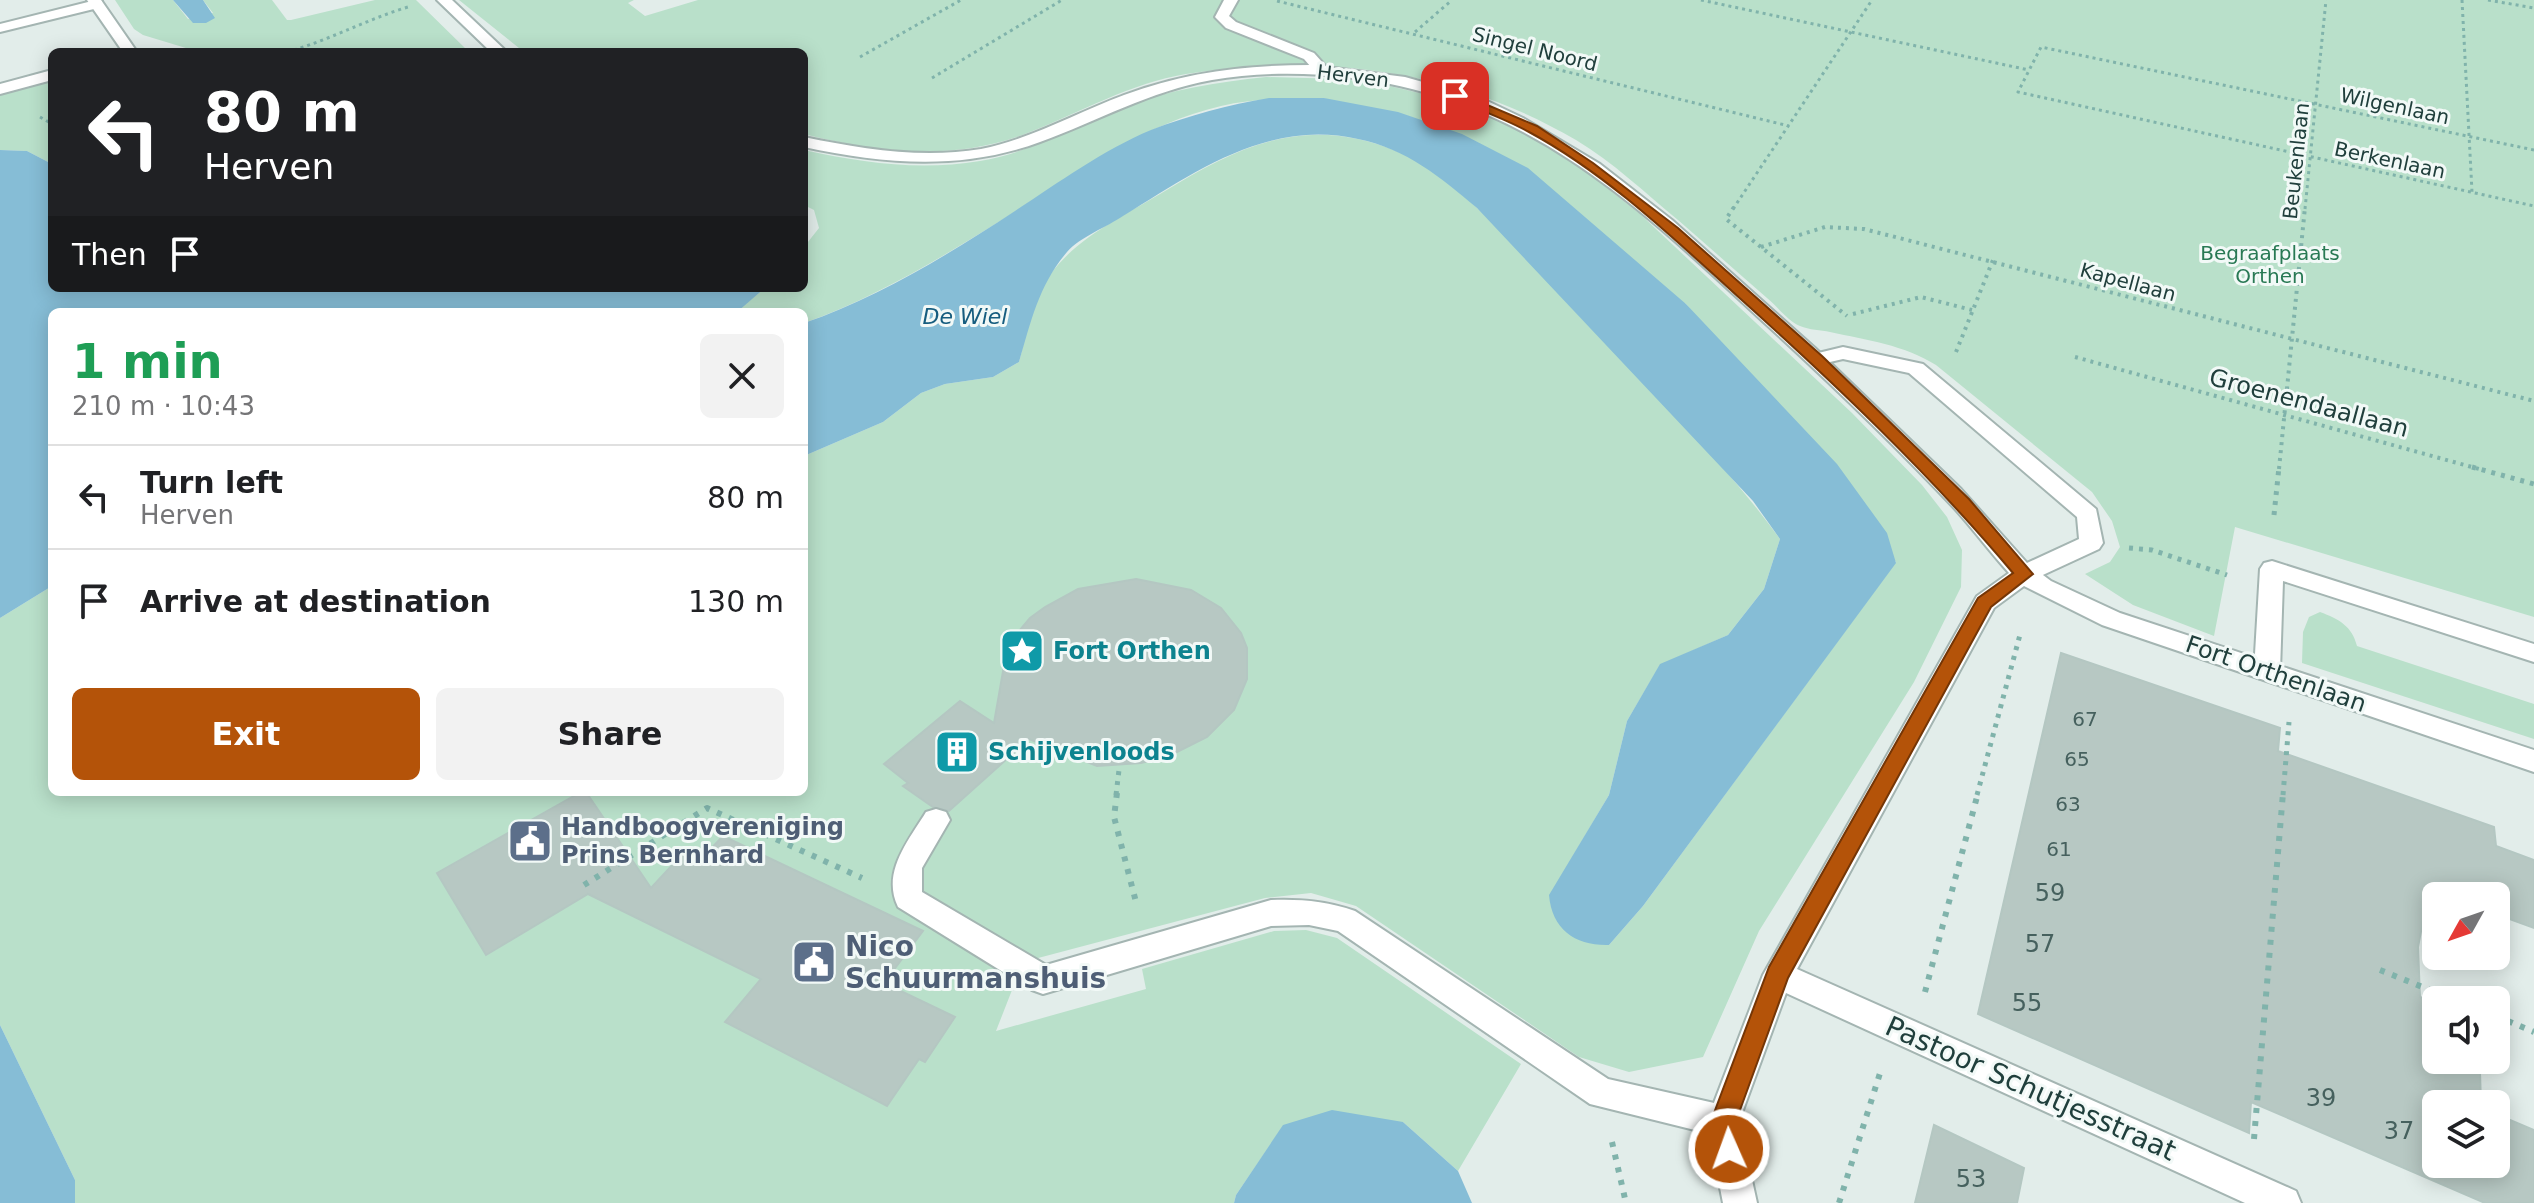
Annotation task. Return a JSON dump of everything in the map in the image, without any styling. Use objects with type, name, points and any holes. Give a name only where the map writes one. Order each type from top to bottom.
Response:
[{"type":"street","points":[[444,0],[496,48]]},
{"type":"street","points":[[1231,0],[1222,17],[1231,25],[1309,56],[1322,71]]},
{"type":"street","points":[[0,28],[96,2],[127,48]]},
{"type":"street","name":"Herven","points":[[808,143],[891,158],[933,159],[978,154],[1033,139],[1109,105],[1187,81],[1232,73],[1322,71],[1436,89],[1475,102],[1533,129],[1589,165],[1673,230],[1817,359],[1963,503],[2024,574]]},
{"type":"street","points":[[0,89],[48,76]]},
{"type":"street","points":[[1740,1203],[1723,1121],[1778,975],[1985,602],[2024,574],[2091,543],[2088,514],[1916,368],[1843,353],[1817,359]]},
{"type":"street","points":[[2267,671],[2272,569],[2534,653]]},
{"type":"street","name":"Fort Orthenlaan","points":[[2024,574],[2059,595],[2111,619],[2534,761]]},
{"type":"street","points":[[936,820],[908,867],[908,898],[1043,980],[1271,913],[1309,912],[1345,920],[1601,1093],[1723,1121]]},
{"type":"street","name":"Pastoor Schutjesstraat","points":[[1778,975],[2284,1203]]},
{"type":"path","points":[[860,57],[961,0]]},
{"type":"path","points":[[932,78],[1062,0]]},
{"type":"path","name":"Singel Noord","points":[[1278,0],[1789,126]]},
{"type":"path","points":[[1414,33],[1452,0]]},
{"type":"path","points":[[1701,0],[2029,70]]},
{"type":"path","points":[[1847,316],[1726,219],[1872,0]]},
{"type":"path","name":"Beukenlaan","points":[[2274,515],[2326,0]]},
{"type":"path","points":[[2462,0],[2472,192]]},
{"type":"path","points":[[2488,0],[2534,8]]},
{"type":"path","points":[[301,48],[326,41],[375,16],[418,4]]},
{"type":"path","name":"Wilgenlaan","points":[[2029,70],[2041,47],[2534,150]]},
{"type":"path","name":"Berkenlaan","points":[[2029,70],[2018,92],[2534,206]]},
{"type":"path","name":"Kapellaan","points":[[1761,247],[1825,227],[1864,229],[2534,401]]},
{"type":"path","points":[[1942,390],[1993,260]]},
{"type":"path","points":[[1847,316],[1921,297],[1972,310]]},
{"type":"path","points":[[1843,353],[1847,316]]},
{"type":"path","name":"Groenendaallaan","points":[[2075,357],[2534,484]]},
{"type":"path","points":[[2091,543],[2152,550],[2270,590]]},
{"type":"path","points":[[1839,1203],[1904,1031],[2020,636],[2024,574]]},
{"type":"path","points":[[2250,1188],[2292,680]]},
{"type":"path","points":[[1119,770],[1114,817],[1148,949]]},
{"type":"path","points":[[584,885],[707,808],[908,898]]},
{"type":"path","points":[[2380,970],[2422,987]]},
{"type":"path","points":[[2510,1022],[2534,1032]]},
{"type":"path","points":[[1601,1093],[1626,1203]]},
{"type":"green space","points":[[115,0],[173,0],[188,19],[213,13],[203,0],[272,0],[287,20],[291,20],[375,0],[416,0],[465,48],[186,48],[143,35],[134,29]]},
{"type":"green space","name":"Begraafplaats Orthen","points":[[459,0],[634,0],[628,3],[645,16],[698,0],[2534,0],[2534,617],[2235,527],[2214,636],[2133,605],[2085,574],[2110,562],[2120,547],[2112,521],[2092,492],[1936,365],[1898,348],[1796,324],[1678,220],[1590,149],[1530,116],[1435,82],[1387,72],[1287,65],[1186,74],[1126,91],[1002,141],[946,151],[889,150],[808,135],[808,48],[519,48]]},
{"type":"green space","points":[[1266,77],[1343,79],[1381,84],[1469,107],[1525,131],[1582,168],[1640,214],[1852,413],[1922,485],[1947,517],[1962,550],[1961,587],[1914,682],[1759,931],[1703,1057],[1629,1072],[1579,1057],[1356,906],[1311,893],[1265,898],[1023,962],[996,1031],[1146,989],[1142,969],[1274,931],[1306,930],[1337,938],[1521,1064],[1458,1171],[1403,1122],[1283,1126],[1236,1195],[1234,1203],[75,1203],[75,1180],[0,1025],[0,618],[48,588],[48,796],[808,796],[808,454],[883,422],[921,393],[945,384],[993,377],[1019,362],[1037,297],[1047,278],[1075,248],[1110,223],[1210,165],[1257,145],[1281,139],[1331,135],[1368,141],[1417,161],[1455,189],[1511,242],[1684,425],[1758,509],[1780,539],[1764,589],[1728,635],[1660,665],[1627,721],[1609,795],[1550,895],[1609,945],[1643,906],[1896,562],[1686,304],[1324,98],[1311,98],[1234,103],[1157,128],[1098,159],[919,270],[808,321],[808,308],[741,308],[760,292],[808,292],[808,242],[819,228],[814,210],[808,207],[808,151],[892,164],[935,165],[980,161],[1017,152],[1123,107],[1211,84]]},
{"type":"green space","points":[[48,81],[48,162],[27,151],[0,150],[0,95]]},
{"type":"green space","points":[[2320,612],[2344,624],[2357,646],[2534,704],[2534,739],[2302,663],[2303,632],[2309,617]]},
{"type":"water","points":[[173,0],[203,0],[215,18],[206,23],[193,23]]},
{"type":"water","name":"De Wiel","points":[[1269,98],[1324,98],[1398,112],[1462,134],[1528,168],[1686,304],[1837,464],[1887,533],[1896,563],[1643,906],[1609,945],[1586,943],[1568,934],[1555,918],[1549,895],[1609,795],[1627,721],[1660,664],[1728,635],[1764,589],[1780,539],[1753,501],[1477,208],[1422,166],[1376,144],[1325,135],[1294,136],[1234,153],[1178,182],[1072,247],[1043,290],[1019,362],[993,377],[945,384],[921,393],[883,422],[808,454],[808,322],[859,301],[939,259],[1133,138],[1224,107]]},
{"type":"water","points":[[0,150],[27,151],[48,162],[48,292],[760,292],[742,308],[48,308],[48,588],[0,618]]},
{"type":"water","points":[[0,1025],[75,1180],[75,1203],[0,1203]]},
{"type":"water","points":[[1332,1110],[1403,1122],[1458,1171],[1472,1203],[1234,1203],[1236,1195],[1283,1125]]},
{"type":"building","points":[[1136,579],[1191,590],[1221,608],[1241,633],[1247,648],[1247,679],[1234,710],[1207,737],[1169,756],[1141,763],[1097,766],[1029,739],[949,811],[933,807],[903,786],[908,783],[884,764],[960,701],[994,723],[1005,660],[1019,631],[1030,618],[1078,589]]},
{"type":"building","points":[[2061,653],[2280,728],[2278,751],[2494,827],[2496,846],[2534,860],[2534,928],[2510,919],[2510,882],[2422,882],[2422,926],[2418,947],[2422,998],[2422,1074],[2480,1074],[2481,1090],[2422,1090],[2422,1176],[2251,1102],[2249,1133],[1978,1014]]},
{"type":"building","name":"Nico Schuurmanshuis","points":[[574,796],[589,796],[651,888],[689,847],[705,855],[723,836],[923,931],[884,983],[955,1017],[925,1062],[919,1059],[887,1106],[725,1022],[761,979],[588,894],[486,955],[437,873]]},
{"type":"building","points":[[2510,1120],[2534,1130],[2534,1203],[2485,1203],[2427,1178],[2510,1178]]},
{"type":"building","points":[[1934,1125],[2024,1168],[2017,1203],[1915,1203]]},
{"type":"place","name":"Fort Orthen","points":[[1022,651]]},
{"type":"place","name":"Schijvenloods","points":[[957,752]]},
{"type":"place","name":"Handboogvereniging Prins Bernhard","points":[[530,841]]},
{"type":"place","name":"Nico Schuurmanshuis","points":[[814,962]]},
{"type":"route","points":[[1455,96],[1533,129],[1589,165],[1673,230],[1817,359],[1963,503],[2024,574],[1985,602],[1778,975],[1723,1121],[1729,1149]]}]
